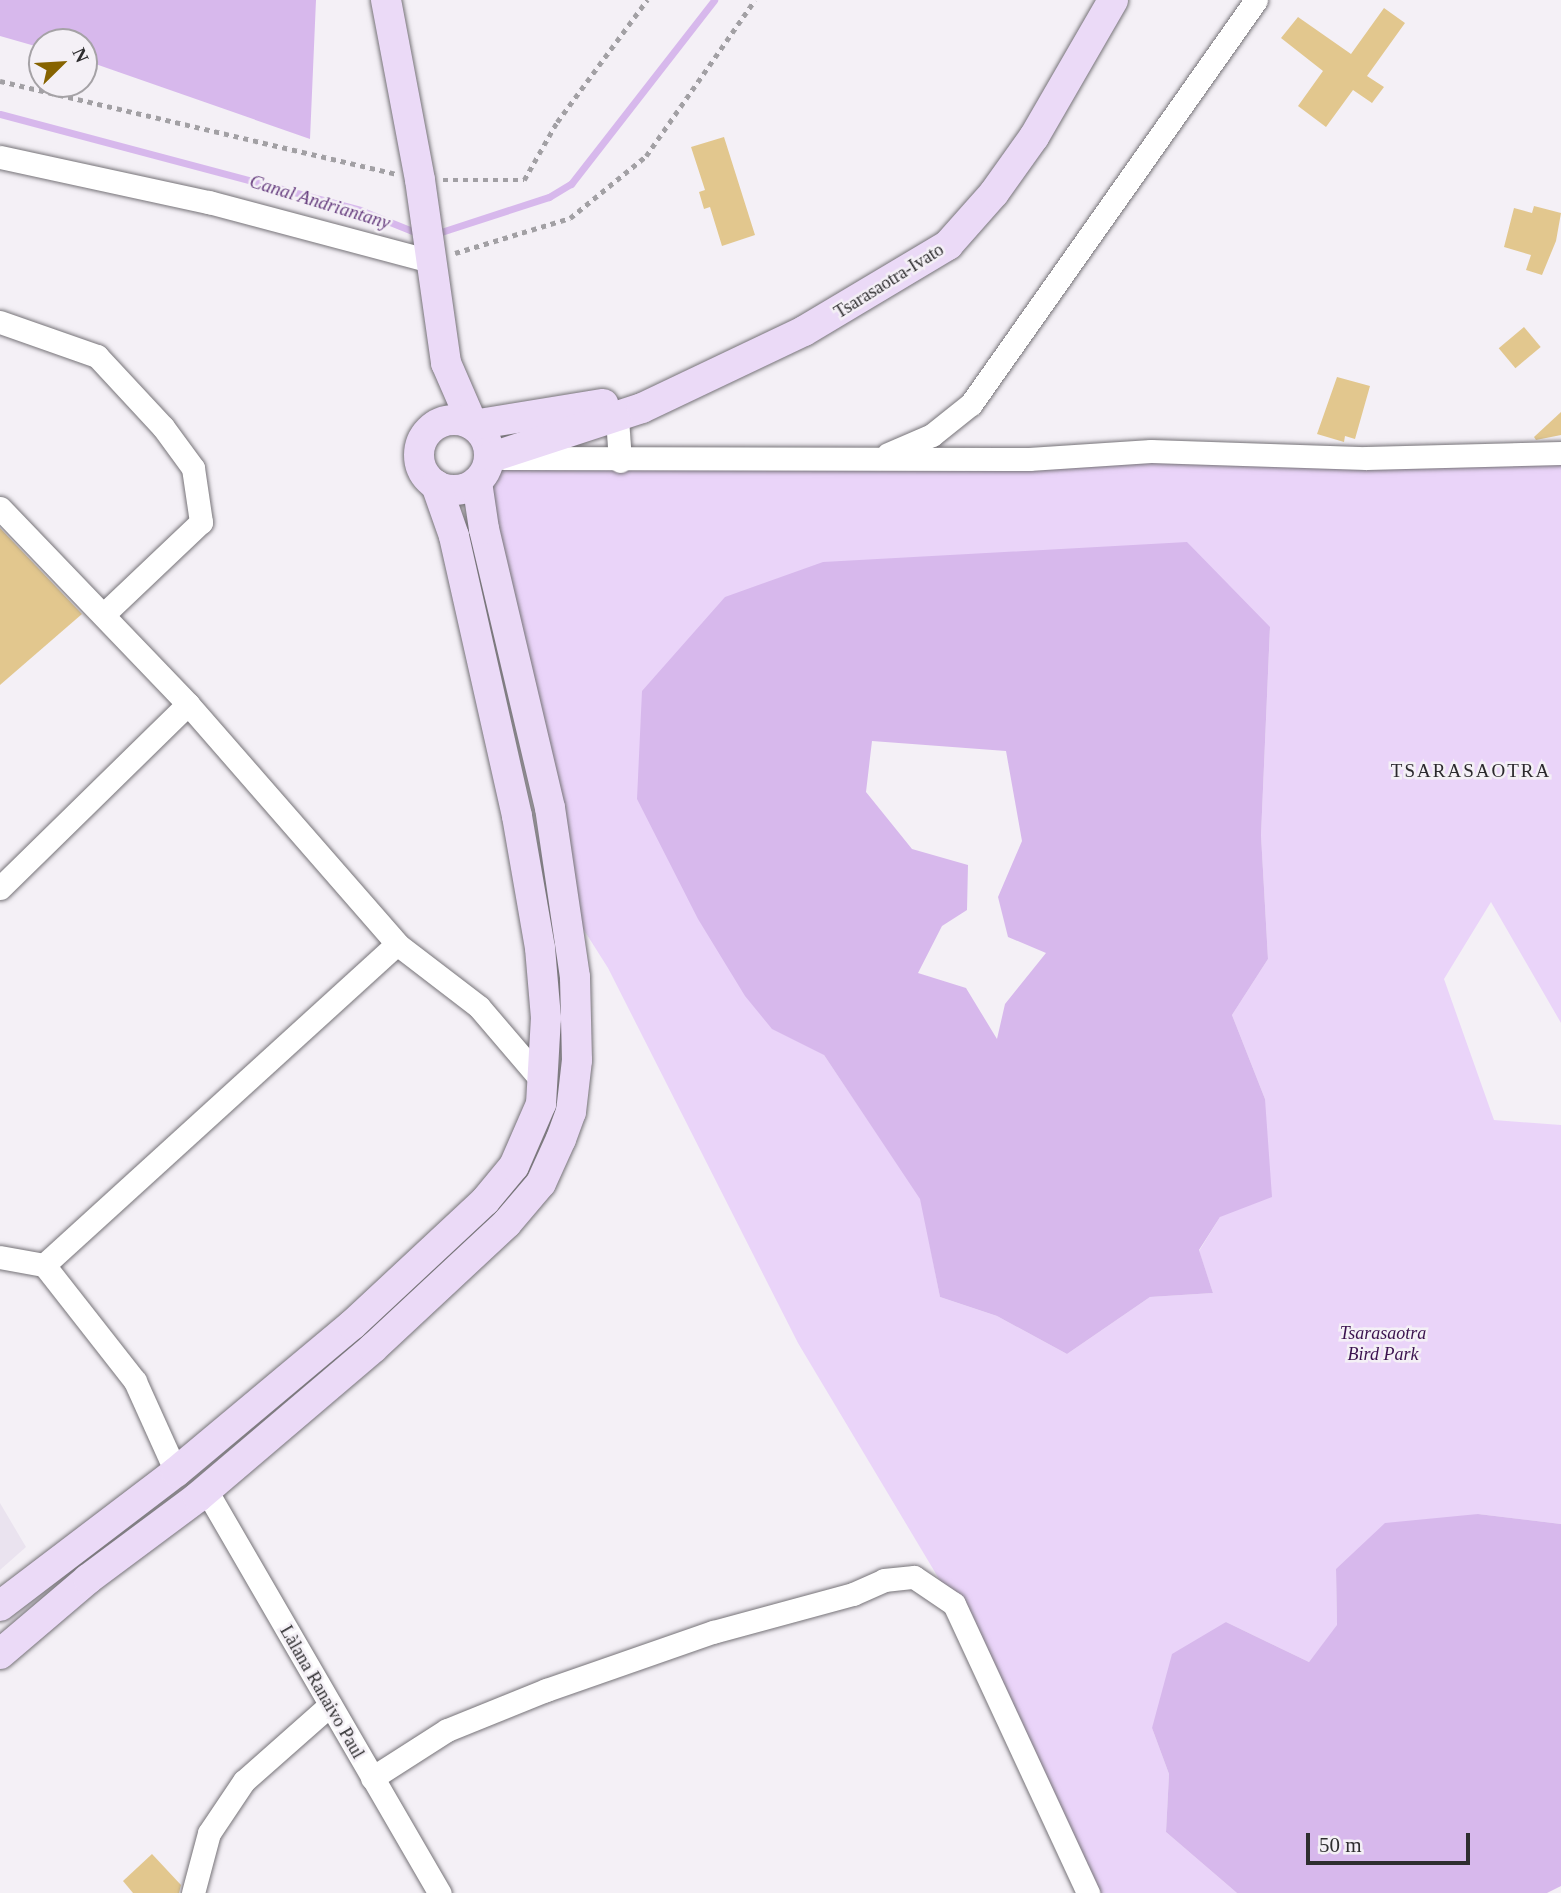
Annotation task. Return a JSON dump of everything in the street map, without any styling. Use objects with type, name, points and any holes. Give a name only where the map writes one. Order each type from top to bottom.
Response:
[{"type":"main road","points":[[0,1654],[80,1585],[206,1490],[373,1348],[507,1223],[541,1183],[571,1112],[577,1060],[575,977],[557,851],[483,470],[486,439],[473,425],[446,363],[420,180],[386,0]]},
{"type":"main road","name":"Tsarasaotra-Ivato","points":[[675,389],[804,331],[948,245],[995,193],[1034,137],[1113,0]]},
{"type":"main road","points":[[0,1606],[183,1467],[352,1325],[485,1201],[514,1166],[541,1104],[544,980],[517,817],[454,536],[436,485],[419,457],[424,436],[431,427],[446,363]]},
{"type":"main road","points":[[436,485],[457,491],[483,470],[617,418],[675,389]]},
{"type":"main road","points":[[431,427],[452,420],[473,425],[564,413],[675,389]]},
{"type":"street","points":[[878,458],[932,435],[971,404],[1256,0]]},
{"type":"street","points":[[0,157],[209,202],[430,261]]},
{"type":"street","points":[[0,322],[97,356],[163,427],[193,468],[201,522],[104,614]]},
{"type":"street","points":[[617,418],[620,461]]},
{"type":"street","points":[[483,470],[620,461],[1029,459],[1151,451],[1366,458],[1561,453]]},
{"type":"street","points":[[0,508],[188,704],[397,944],[479,1007],[543,1082]]},
{"type":"street","points":[[0,888],[188,704]]},
{"type":"street","points":[[44,1265],[397,944]]},
{"type":"street","points":[[0,1257],[44,1265],[135,1381],[183,1467]]},
{"type":"street","name":"Làlana Ranaivo Paul","points":[[206,1490],[440,1893]]},
{"type":"street","points":[[372,1778],[447,1730],[546,1690],[712,1632],[853,1594],[884,1580],[914,1577],[954,1604],[1088,1893]]},
{"type":"street","points":[[193,1893],[209,1833],[243,1781],[330,1705]]},
{"type":"path","points":[[0,81],[420,180],[524,180],[557,122],[648,0]]},
{"type":"path","points":[[430,261],[570,218],[646,156],[755,0]]},
{"type":"shaded area","points":[[0,0],[316,0],[310,139],[98,65],[98,28],[28,28],[28,44],[0,36]]},
{"type":"shaded area","points":[[1187,542],[1270,627],[1261,835],[1268,959],[1232,1015],[1265,1099],[1272,1197],[1220,1217],[1199,1250],[1213,1293],[1150,1297],[1067,1354],[997,1316],[940,1297],[920,1199],[824,1055],[772,1029],[745,996],[698,919],[637,799],[642,691],[725,597],[823,562]],"holes":[[[872,741],[1006,751],[1022,841],[998,897],[1008,937],[1046,953],[1005,1004],[997,1039],[966,988],[918,973],[942,926],[967,910],[968,865],[912,849],[866,792]]]},
{"type":"shaded area","points":[[0,1503],[26,1547],[0,1570]]},
{"type":"shaded area","points":[[1478,1514],[1561,1524],[1561,1886],[1547,1893],[1237,1893],[1166,1832],[1169,1774],[1152,1728],[1172,1654],[1226,1622],[1309,1662],[1337,1625],[1336,1569],[1385,1523]]},
{"type":"green space","name":"Tsarasaotra Bird Park","points":[[1561,454],[1561,1023],[1491,902],[1444,979],[1494,1120],[1561,1125],[1561,1524],[1478,1514],[1336,1569],[1337,1626],[1309,1662],[1226,1622],[1152,1728],[1169,1774],[1166,1832],[1237,1893],[1089,1893],[954,1604],[798,1343],[608,968],[570,908],[486,494],[498,470],[826,458]],"holes":[[[823,562],[1270,628],[1261,835],[1268,959],[1232,1015],[1265,1099],[1220,1217],[1199,1251],[1213,1293],[1150,1297],[1067,1354],[997,1316],[940,1297],[921,1199],[824,1055]]]},
{"type":"building","points":[[1384,8],[1405,23],[1367,76],[1384,87],[1372,103],[1353,90],[1326,127],[1298,106],[1323,71],[1281,38],[1298,17],[1351,54]]},
{"type":"building","points":[[724,137],[755,235],[722,246],[710,207],[704,209],[699,192],[705,190],[691,147]]},
{"type":"building","points":[[1534,206],[1561,213],[1556,241],[1542,275],[1526,270],[1531,255],[1504,247],[1514,208],[1532,213]]},
{"type":"building","points":[[1524,327],[1541,347],[1515,368],[1499,348]]},
{"type":"building","points":[[1337,377],[1370,386],[1355,439],[1345,436],[1344,442],[1317,434]]},
{"type":"building","points":[[1561,412],[1561,435],[1536,440],[1534,437]]},
{"type":"building","points":[[0,528],[82,614],[0,685]]},
{"type":"building","points":[[152,1854],[181,1885],[179,1893],[133,1893],[123,1881]]},
{"type":"waterway","name":"Canal Andriantany","points":[[435,234],[549,197],[571,184],[714,0]]},
{"type":"waterway","name":"Canal Andriantany","points":[[0,114],[360,210],[420,234]]},
{"type":"district","name":"TSARASAOTRA","points":[[1471,771]]}]
